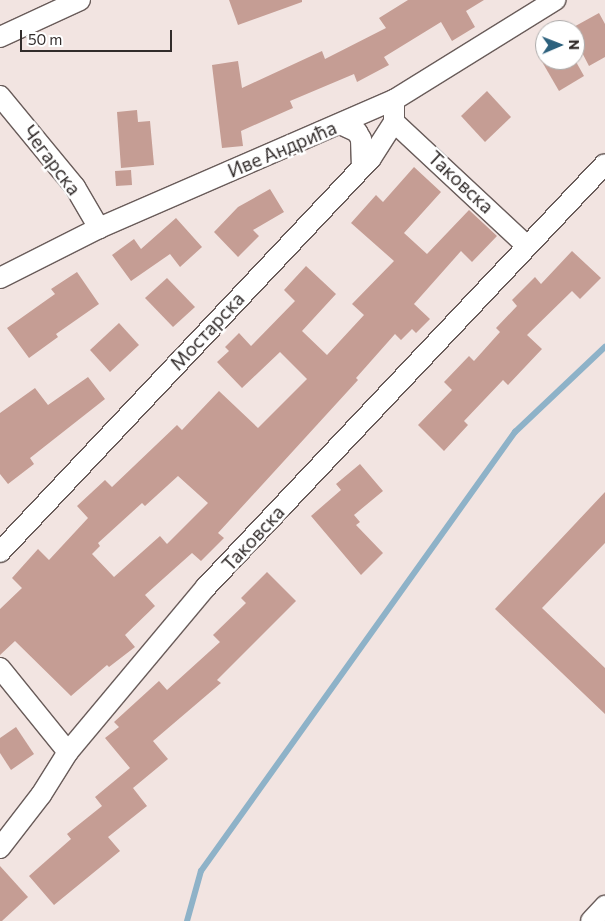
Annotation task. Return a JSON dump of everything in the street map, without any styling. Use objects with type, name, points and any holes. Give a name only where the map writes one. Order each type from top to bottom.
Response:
[{"type":"street","points":[[0,37],[80,0]]},
{"type":"street","name":"Иве Андрића","points":[[0,278],[99,228],[394,100],[554,0]]},
{"type":"street","name":"Чегарска","points":[[0,96],[75,187],[99,228]]},
{"type":"street","points":[[394,100],[394,122]]},
{"type":"street","name":"Мостарска","points":[[0,552],[362,167],[394,122]]},
{"type":"street","name":"Таковска","points":[[394,122],[526,245]]},
{"type":"street","points":[[340,124],[357,132],[363,147],[362,167]]},
{"type":"street","name":"Таковска","points":[[0,848],[41,795],[68,752],[206,587],[526,245],[605,164]]},
{"type":"street","points":[[0,668],[68,752]]},
{"type":"street","points":[[591,921],[605,906]]},
{"type":"building","points":[[229,0],[302,0],[302,2],[238,25]]},
{"type":"building","points":[[408,0],[484,0],[466,11],[475,27],[452,41],[441,22],[384,57],[389,65],[357,82],[354,74],[290,101],[293,108],[241,131],[243,146],[222,148],[212,65],[238,61],[242,88],[322,51],[325,59],[386,28],[379,18]]},
{"type":"building","points":[[599,13],[605,24],[605,57],[589,66],[585,58],[585,21]]},
{"type":"building","points":[[547,70],[581,70],[584,76],[559,91]]},
{"type":"building","points":[[487,91],[511,117],[485,142],[461,116]]},
{"type":"building","points":[[137,110],[138,122],[150,121],[154,165],[121,168],[117,112]]},
{"type":"building","points":[[414,167],[441,192],[404,233],[427,254],[469,210],[497,236],[472,262],[461,251],[414,304],[430,319],[416,333],[412,329],[401,340],[395,334],[356,378],[358,380],[218,533],[224,538],[201,561],[192,553],[145,595],[155,606],[125,635],[135,647],[109,667],[107,665],[71,696],[15,641],[0,655],[0,609],[22,588],[12,578],[38,549],[49,560],[88,518],[77,506],[105,480],[112,487],[177,425],[182,430],[219,391],[258,428],[307,379],[280,352],[242,388],[217,362],[229,351],[225,347],[239,333],[251,346],[295,301],[284,290],[306,266],[336,294],[302,331],[327,355],[364,315],[352,304],[394,261],[351,223],[376,195],[383,202]],"holes":[[[178,476],[208,503],[167,544],[160,536],[114,577],[92,554],[100,546],[98,543],[142,503],[145,506]]]},
{"type":"building","points":[[131,170],[132,185],[116,186],[115,171]]},
{"type":"building","points":[[270,189],[284,212],[253,230],[259,236],[238,257],[214,232],[238,207]]},
{"type":"building","points":[[176,218],[202,247],[180,267],[170,254],[131,281],[112,255],[134,239],[141,249]]},
{"type":"building","points":[[572,251],[601,278],[580,299],[572,291],[527,335],[542,349],[508,385],[503,380],[464,421],[468,425],[444,451],[418,425],[452,390],[444,382],[469,356],[474,361],[500,332],[496,328],[517,306],[512,300],[535,277],[541,284]]},
{"type":"building","points":[[77,272],[99,304],[56,334],[58,337],[29,358],[7,328],[55,294],[51,289]]},
{"type":"building","points":[[167,278],[195,307],[173,327],[145,298]]},
{"type":"building","points":[[119,323],[139,345],[110,372],[90,350]]},
{"type":"building","points":[[88,377],[105,399],[30,458],[34,464],[8,484],[0,474],[0,413],[35,388],[48,405]]},
{"type":"building","points":[[360,464],[383,491],[354,515],[360,522],[356,525],[383,553],[361,575],[311,516],[341,490],[336,484]]},
{"type":"building","points":[[605,492],[605,543],[542,608],[605,668],[605,714],[495,609]]},
{"type":"building","points":[[267,572],[296,601],[217,680],[221,683],[153,741],[168,759],[133,788],[147,806],[108,837],[120,851],[54,905],[29,876],[71,839],[67,834],[102,806],[95,797],[130,768],[105,738],[119,727],[114,722],[159,681],[167,690],[220,642],[213,635],[246,603],[241,598]]},
{"type":"building","points":[[16,727],[34,754],[11,770],[0,753],[0,738]]},
{"type":"building","points":[[0,866],[28,897],[2,921],[0,921]]},
{"type":"waterway","points":[[187,921],[201,871],[515,432],[605,347]]}]
